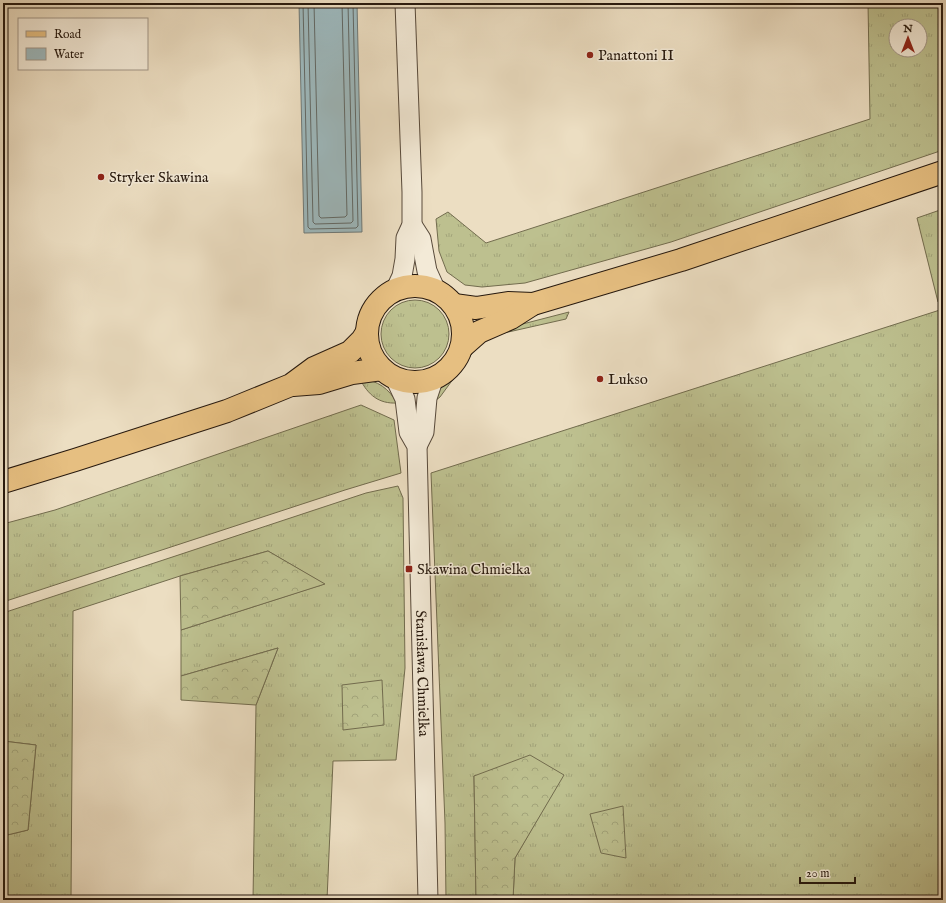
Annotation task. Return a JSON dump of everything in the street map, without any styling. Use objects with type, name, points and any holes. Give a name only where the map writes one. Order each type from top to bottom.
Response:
[{"type":"main road","points":[[462,347],[479,332],[511,318],[533,304],[681,260],[943,172]]},
{"type":"main road","points":[[415,286],[436,290],[454,305],[460,314],[464,336],[462,347],[455,363],[433,380],[414,383],[405,382],[389,374],[375,361],[370,352],[368,342],[368,324],[375,308],[387,295],[395,291],[405,287],[415,286]]},
{"type":"main road","points":[[454,305],[476,308],[508,303],[533,304]]},
{"type":"main road","points":[[3,482],[227,411],[291,385],[314,368],[350,352],[362,340],[367,332]]},
{"type":"main road","points":[[291,385],[319,383],[352,373],[389,374]]},
{"type":"street","points":[[395,291],[402,276],[405,259],[406,238],[412,225],[405,3]]},
{"type":"street","points":[[412,225],[421,239],[426,270],[436,290]]},
{"type":"street","name":"Stanisława Chmielka","points":[[389,374],[405,399],[409,432],[417,446]]},
{"type":"street","name":"Stanisława Chmielka","points":[[428,900],[417,446],[424,432],[427,398],[433,380]]},
{"type":"green space","points":[[868,3],[943,3],[943,150],[671,242],[525,283],[482,287],[465,285],[447,272],[439,251],[436,219],[448,212],[486,243],[870,119]]},
{"type":"green space","points":[[943,209],[943,300],[938,302],[917,218]]},
{"type":"green space","points":[[408,300],[422,300],[434,305],[444,315],[449,327],[449,341],[444,353],[434,363],[422,368],[408,368],[396,363],[386,353],[381,341],[381,327],[386,315],[396,305]]},
{"type":"green space","points":[[943,309],[943,900],[513,900],[515,858],[563,775],[474,776],[476,900],[446,900],[445,823],[431,473]]},
{"type":"green space","points":[[569,312],[566,319],[504,333],[511,327]]},
{"type":"green space","points":[[470,350],[473,352],[440,397],[435,401],[439,389],[457,371]]},
{"type":"green space","points":[[360,379],[378,383],[390,393],[397,403],[379,400],[370,394]]},
{"type":"green space","points":[[361,405],[394,420],[401,473],[3,602],[3,524],[55,510]]},
{"type":"green space","points":[[398,486],[403,498],[405,668],[396,760],[333,761],[327,900],[253,900],[256,705],[278,648],[181,676],[181,630],[324,584],[268,551],[180,576],[73,611],[71,900],[3,900],[3,836],[28,830],[36,745],[3,741],[3,613],[366,493]]},
{"type":"green space","points":[[268,551],[325,584],[181,630],[180,576]]},
{"type":"green space","points":[[278,648],[256,705],[181,700],[181,676]]},
{"type":"green space","points":[[382,680],[384,725],[343,730],[342,685]]},
{"type":"green space","points":[[3,741],[36,745],[28,830],[3,836]]},
{"type":"green space","points":[[530,755],[564,775],[515,858],[513,900],[476,900],[474,776]]},
{"type":"green space","points":[[623,806],[626,858],[601,853],[590,814]]},
{"type":"water","points":[[299,3],[357,3],[362,232],[304,233]]},
{"type":"place","name":"Panattoni II","points":[[590,55]]},
{"type":"place","name":"Stryker Skawina","points":[[101,177]]},
{"type":"place","name":"Lukso","points":[[600,379]]},
{"type":"place","name":"Skawina Chmielka","points":[[409,569]]}]
